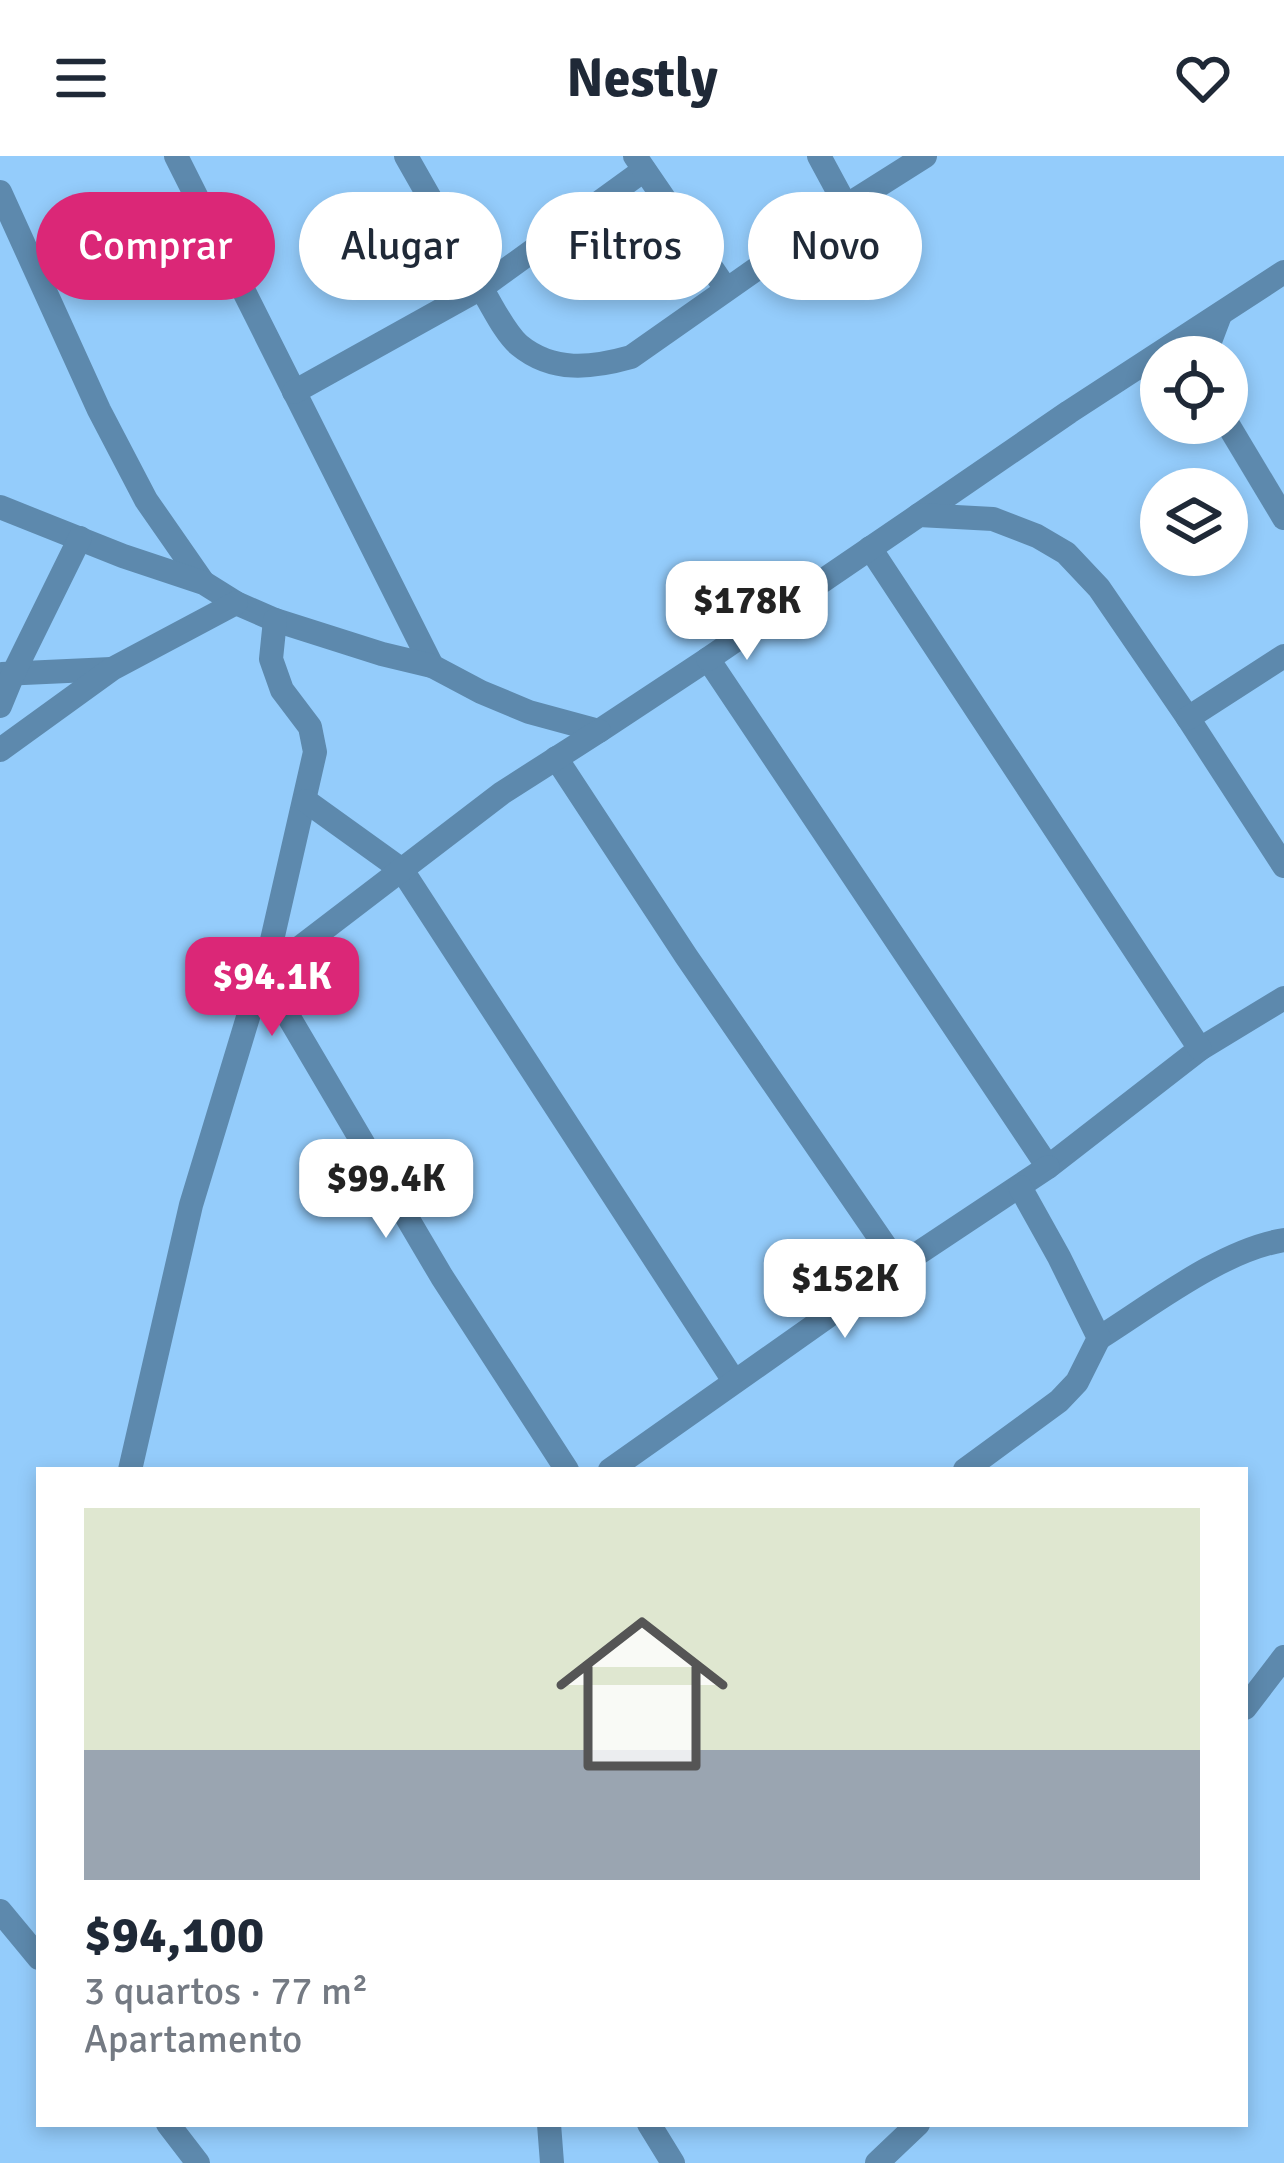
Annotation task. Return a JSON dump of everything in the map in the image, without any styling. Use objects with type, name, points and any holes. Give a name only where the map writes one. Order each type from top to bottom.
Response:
[{"type":"street","points":[[176,156],[433,665]]},
{"type":"street","points":[[406,156],[426,192]]},
{"type":"street","points":[[819,156],[838,192]]},
{"type":"street","points":[[868,192],[925,156]]},
{"type":"street","points":[[502,271],[639,163],[726,289]]},
{"type":"street","points":[[0,192],[136,482],[204,583]]},
{"type":"street","points":[[264,975],[502,793],[1284,272]]},
{"type":"street","points":[[489,300],[517,344],[553,364],[596,367],[631,357],[748,274]]},
{"type":"street","points":[[294,392],[459,300]]},
{"type":"street","points":[[1212,336],[1220,315]]},
{"type":"street","points":[[1240,444],[1284,518]]},
{"type":"street","points":[[0,507],[204,583],[275,620],[433,665],[529,712],[599,731]]},
{"type":"street","points":[[920,515],[993,519],[1066,553],[1099,588],[1284,866]]},
{"type":"street","points":[[0,706],[7,673],[80,538]]},
{"type":"street","points":[[870,548],[1200,1049]]},
{"type":"street","points":[[0,750],[112,669],[236,603]]},
{"type":"street","points":[[135,1466],[196,1185],[264,975],[315,752],[310,727],[282,690],[271,659],[275,620]]},
{"type":"street","points":[[1188,718],[1284,656]]},
{"type":"street","points":[[708,658],[1048,1167]]},
{"type":"street","points":[[7,673],[112,669]]},
{"type":"street","points":[[556,758],[899,1266]]},
{"type":"street","points":[[305,801],[402,870],[734,1381]]},
{"type":"street","points":[[264,975],[442,1277],[565,1467]]},
{"type":"street","points":[[614,1467],[899,1266],[1020,1187],[1200,1049],[1284,998]]},
{"type":"street","points":[[1020,1187],[1099,1337]]},
{"type":"street","points":[[969,1467],[1059,1401],[1077,1382],[1099,1337],[1230,1257],[1284,1240]]},
{"type":"street","points":[[1250,1694],[1284,1657]]},
{"type":"street","points":[[0,1911],[36,1952]]},
{"type":"street","points":[[0,1948],[36,1952]]},
{"type":"street","points":[[170,2127],[198,2163]]},
{"type":"street","points":[[549,2127],[552,2163]]},
{"type":"street","points":[[651,2127],[674,2163]]},
{"type":"street","points":[[877,2163],[915,2127]]}]
